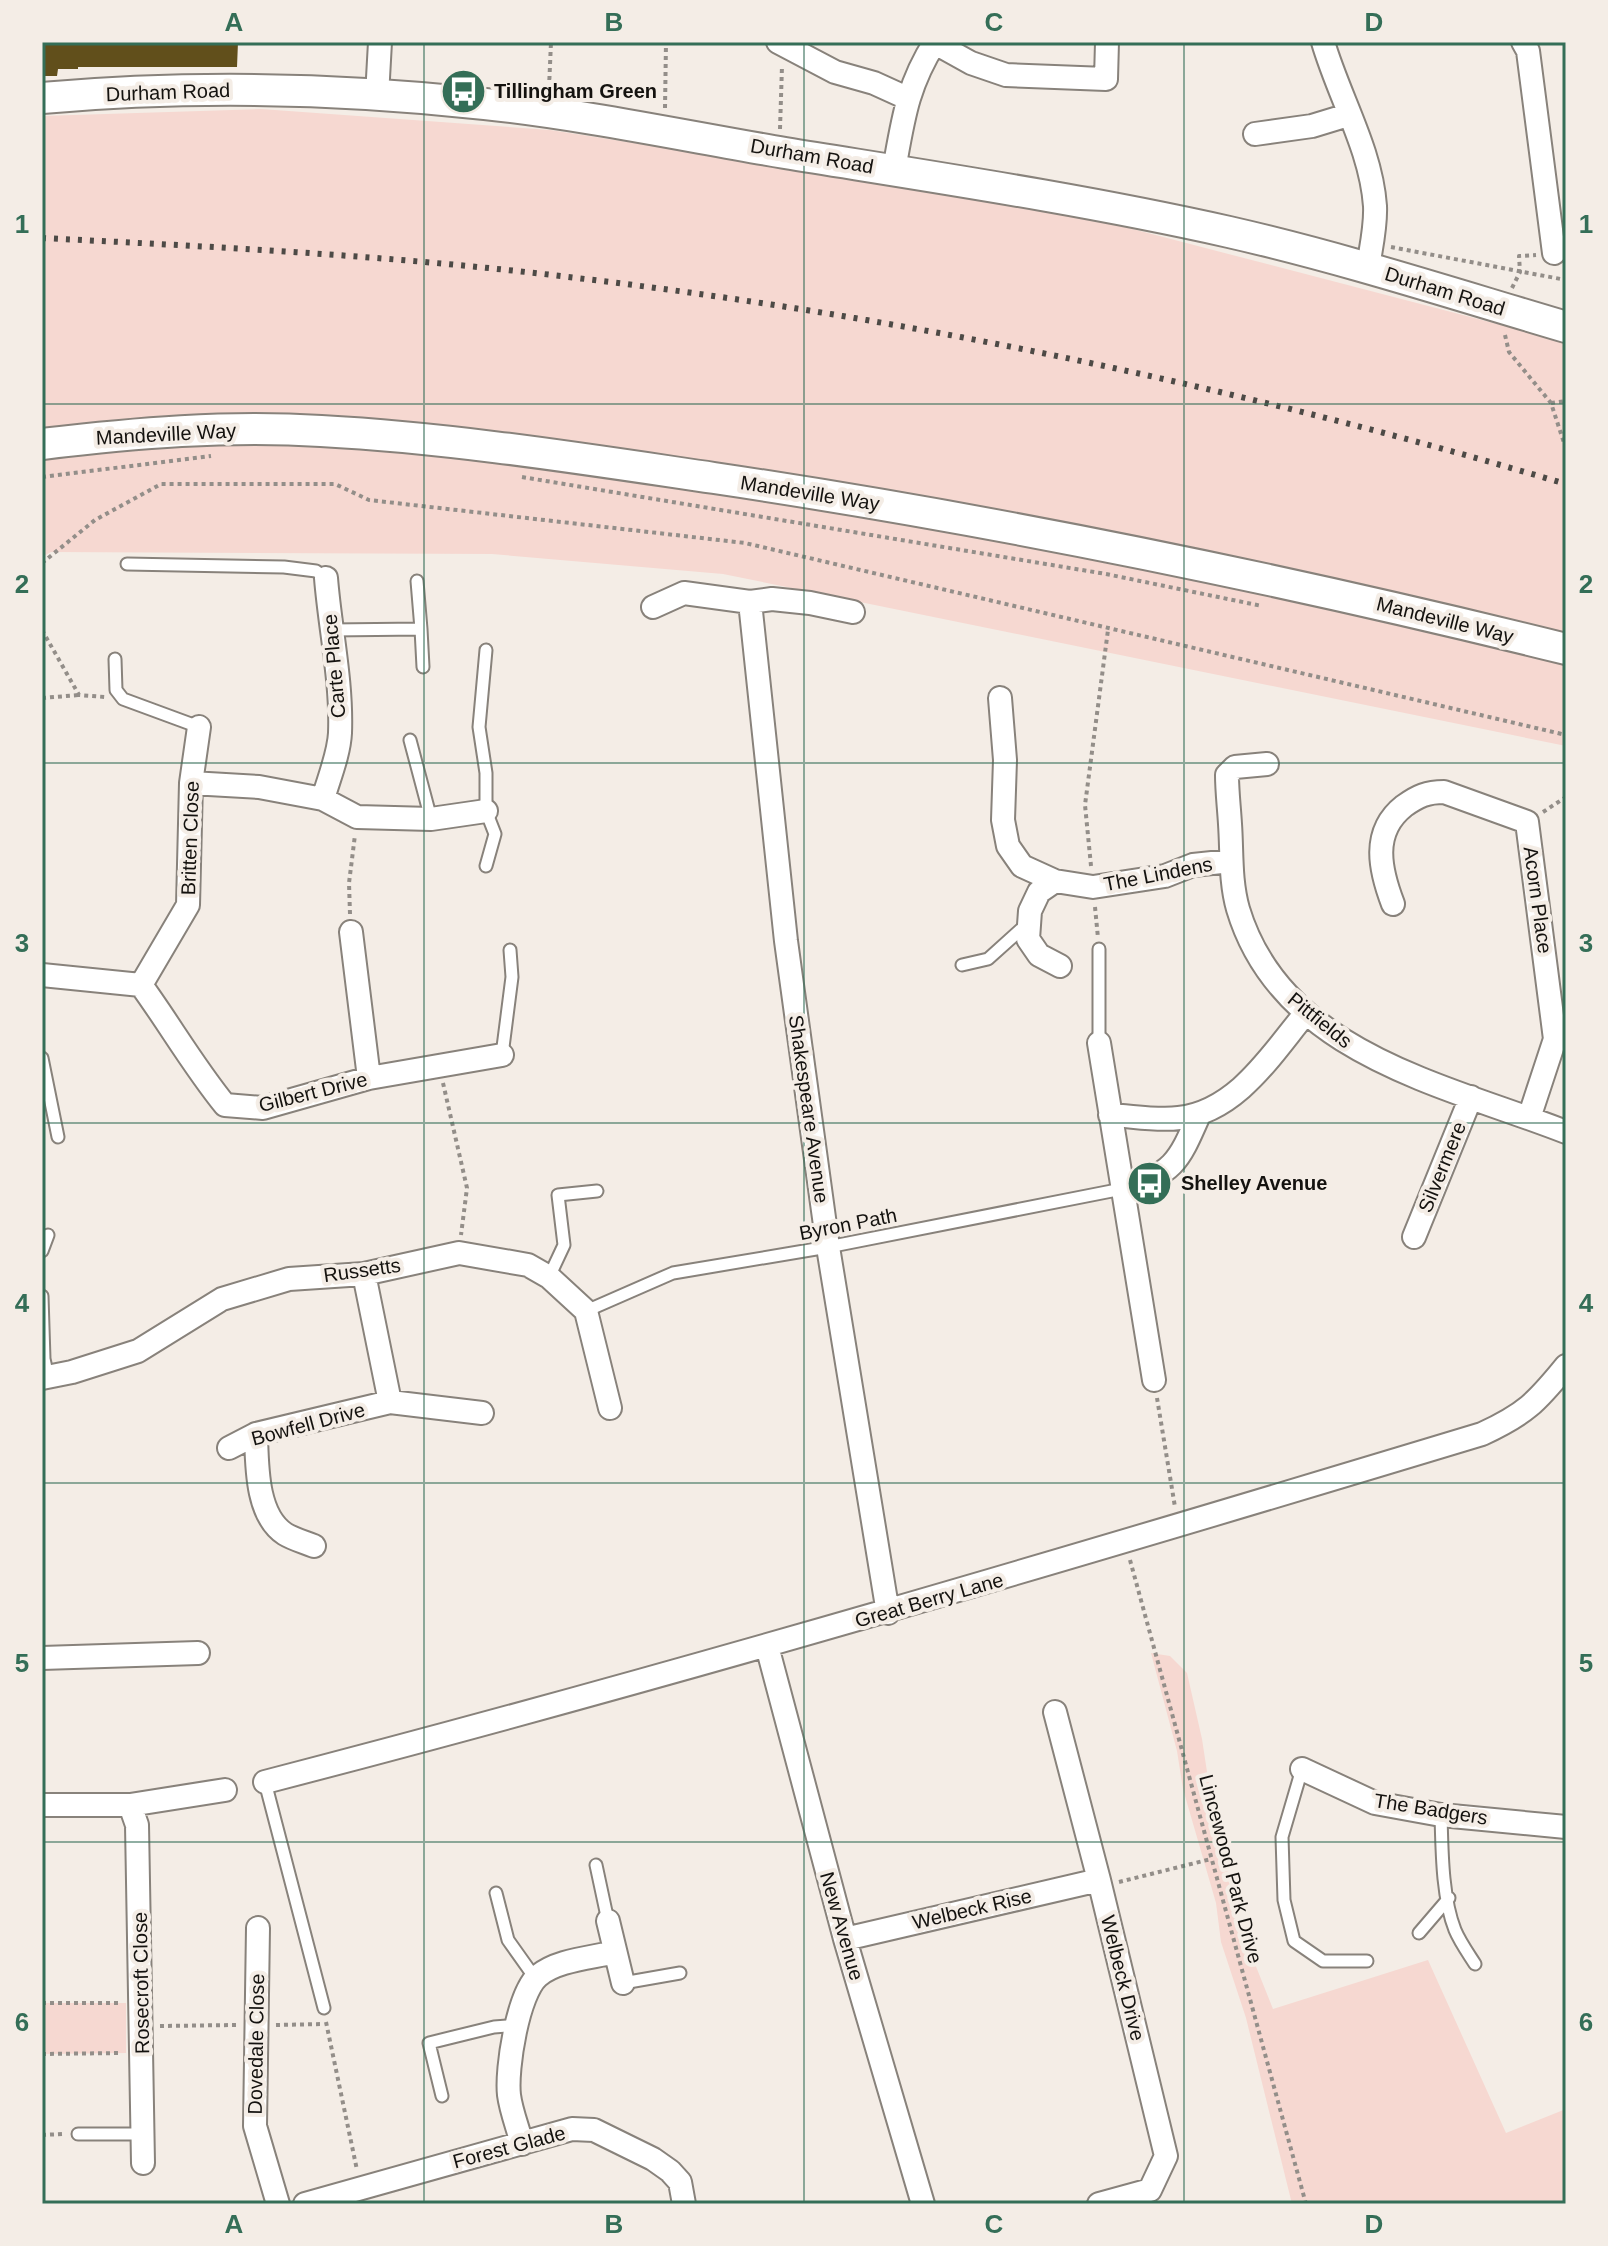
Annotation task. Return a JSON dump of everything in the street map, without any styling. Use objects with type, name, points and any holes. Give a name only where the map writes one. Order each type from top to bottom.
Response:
[{"type":"street","points":[[377,96],[380,42]]},
{"type":"street","points":[[894,170],[907,98],[917,70],[935,42],[971,63],[1006,75],[1106,79],[1107,42]]},
{"type":"street","points":[[1323,42],[1370,170],[1375,206],[1370,255]]},
{"type":"street","points":[[1523,42],[1528,51],[1554,253]]},
{"type":"street","points":[[780,44],[835,72],[874,83],[907,98]]},
{"type":"street","name":"Durham Road","points":[[42,98],[200,90],[377,96],[486,104],[894,170],[1125,210],[1232,233],[1370,255],[1504,309],[1566,327]]},
{"type":"street","points":[[1255,134],[1312,126],[1348,115]]},
{"type":"street","name":"Mandeville Way","points":[[42,444],[205,429],[319,430],[476,446],[672,472],[950,515],[1146,552],[1335,593],[1566,649]]},
{"type":"street","name":"Carte Place","points":[[323,799],[340,735],[337,655],[330,630],[326,578]]},
{"type":"street","points":[[653,607],[684,593],[750,602],[772,599],[853,612]]},
{"type":"street","name":"Shakespeare Avenue","points":[[750,602],[786,941],[828,1247],[888,1613]]},
{"type":"street","name":"The Lindens","points":[[1000,698],[1005,760],[1003,820],[1008,846],[1022,866],[1055,881],[1093,887],[1165,876],[1193,865],[1231,861]]},
{"type":"street","name":"Britten Close","points":[[141,985],[188,905],[191,783],[199,727]]},
{"type":"street","name":"Pittfields","points":[[1267,764],[1235,767],[1227,775],[1231,861],[1237,906],[1246,932],[1273,980],[1305,1014],[1372,1058],[1566,1132]]},
{"type":"street","points":[[191,783],[259,787],[323,799],[357,817],[431,819],[486,811]]},
{"type":"street","name":"Acorn Place","points":[[1393,904],[1384,881],[1380,850],[1385,828],[1396,813],[1417,796],[1444,792],[1527,822],[1555,1039],[1529,1118]]},
{"type":"street","points":[[1055,881],[1039,892],[1030,911],[1028,939],[1039,955],[1060,966]]},
{"type":"street","points":[[351,932],[369,1078]]},
{"type":"street","points":[[42,975],[141,985]]},
{"type":"street","name":"Gilbert Drive","points":[[141,985],[202,1077],[225,1105],[263,1108],[369,1078],[502,1055]]},
{"type":"street","points":[[1110,1115],[1176,1119],[1199,1115],[1218,1106],[1247,1082],[1305,1014]]},
{"type":"street","points":[[1099,1043],[1154,1380]]},
{"type":"street","name":"Silvermere","points":[[1414,1237],[1471,1097]]},
{"type":"street","points":[[1122,1189],[1155,1179],[1176,1162],[1199,1115]]},
{"type":"street","name":"Russetts","points":[[45,1378],[138,1351],[222,1299],[289,1279],[364,1274],[459,1253],[528,1265],[549,1277],[586,1311]]},
{"type":"street","name":"Bowfell Drive","points":[[364,1274],[390,1402]]},
{"type":"street","points":[[586,1311],[610,1408]]},
{"type":"street","name":"Great Berry Lane","points":[[265,1782],[514,1717],[888,1613],[1482,1434],[1512,1420],[1536,1403],[1566,1366]]},
{"type":"street","name":"Bowfell Drive","points":[[229,1448],[256,1434],[390,1402],[482,1413]]},
{"type":"street","points":[[256,1434],[257,1463],[266,1512],[283,1533],[314,1546]]},
{"type":"street","name":"New Avenue","points":[[767,1646],[845,1939],[923,2204]]},
{"type":"street","points":[[42,1658],[198,1653]]},
{"type":"street","name":"Welbeck Drive","points":[[1055,1712],[1166,2156],[1150,2190],[1099,2204]]},
{"type":"street","name":"The Badgers","points":[[1302,1769],[1375,1803],[1441,1815],[1566,1827]]},
{"type":"street","points":[[42,1805],[130,1805],[225,1790]]},
{"type":"street","name":"Rosecroft Close","points":[[130,1805],[137,1825],[143,2163]]},
{"type":"street","name":"Welbeck Rise","points":[[845,1939],[1100,1883]]},
{"type":"street","points":[[608,1921],[623,1983]]},
{"type":"street","name":"Dovedale Close","points":[[258,1928],[255,2126],[278,2204]]},
{"type":"street","points":[[522,2144],[509,2095],[511,2062],[524,1998],[535,1978],[550,1968],[615,1952]]},
{"type":"street","name":"Forest Glade","points":[[305,2204],[572,2129],[594,2130],[653,2159],[680,2182],[684,2204]]},
{"type":"lane","points":[[127,564],[284,567],[316,571],[326,578]]},
{"type":"lane","points":[[417,581],[423,667]]},
{"type":"lane","points":[[330,630],[421,629]]},
{"type":"lane","points":[[486,650],[480,749],[486,773],[486,811],[495,834],[486,866]]},
{"type":"lane","points":[[115,659],[116,690],[123,699],[199,727]]},
{"type":"lane","points":[[410,740],[431,819]]},
{"type":"lane","points":[[962,965],[988,959],[1029,922]]},
{"type":"lane","points":[[1099,949],[1099,1043]]},
{"type":"lane","points":[[502,1055],[512,977],[510,950]]},
{"type":"lane","points":[[42,1058],[58,1137]]},
{"type":"lane","name":"Byron Path","points":[[586,1311],[673,1273],[828,1247],[1122,1189]]},
{"type":"lane","points":[[549,1277],[564,1245],[558,1195],[597,1191]]},
{"type":"lane","points":[[42,1251],[48,1235]]},
{"type":"lane","points":[[42,1296],[45,1378]]},
{"type":"lane","points":[[1302,1769],[1282,1837],[1284,1900],[1294,1941],[1323,1961],[1367,1961]]},
{"type":"lane","points":[[265,1782],[324,2008]]},
{"type":"lane","points":[[1441,1815],[1442,1858],[1457,1934],[1475,1964]]},
{"type":"lane","points":[[596,1865],[608,1921]]},
{"type":"lane","points":[[496,1893],[508,1940],[535,1978]]},
{"type":"lane","points":[[1419,1933],[1449,1898]]},
{"type":"lane","points":[[623,1983],[680,1973]]},
{"type":"lane","points":[[442,2096],[429,2043],[494,2027],[518,2025]]},
{"type":"lane","points":[[78,2134],[143,2134]]},
{"type":"path","points":[[549,114],[551,42]]},
{"type":"path","points":[[664,131],[666,42]]},
{"type":"path","points":[[780,44],[780,152]]},
{"type":"path","points":[[1554,253],[1519,256],[1520,272],[1504,309],[1503,327],[1509,352],[1551,403],[1566,449]]},
{"type":"path","points":[[1370,255],[1566,280]]},
{"type":"path","points":[[1551,403],[1566,401]]},
{"type":"path","points":[[42,477],[215,456]]},
{"type":"path","points":[[515,476],[1106,574],[1274,608]]},
{"type":"path","points":[[42,630],[79,695]]},
{"type":"path","points":[[1099,949],[1085,805],[1108,630]]},
{"type":"path","points":[[42,698],[79,695],[123,699]]},
{"type":"path","points":[[1527,822],[1566,797]]},
{"type":"path","points":[[351,932],[349,883],[357,817]]},
{"type":"path","points":[[439,1065],[467,1188],[459,1253]]},
{"type":"path","points":[[1154,1380],[1175,1507],[1181,1525]]},
{"type":"path","name":"Lincewood Park Drive","points":[[1125,1542],[1306,2204]]},
{"type":"path","points":[[1100,1883],[1211,1859]]},
{"type":"path","points":[[42,2003],[141,2001]]},
{"type":"path","points":[[324,2008],[352,2155],[361,2186]]},
{"type":"path","points":[[142,2026],[327,2024]]},
{"type":"path","points":[[42,2054],[143,2053]]},
{"type":"path","points":[[42,2135],[78,2134]]},
{"type":"shaded area","points":[[261,109],[550,130],[835,174],[1098,220],[1566,342],[1566,746],[723,574],[492,554],[51,552],[42,557],[42,116]]},
{"type":"shaded area","points":[[1151,1653],[1170,1656],[1187,1673],[1202,1739],[1213,1811],[1243,1934],[1273,2009],[1428,1960],[1506,2133],[1566,2109],[1566,2204],[1292,2204],[1246,2018],[1221,1942],[1216,1903],[1183,1789],[1177,1751]]},
{"type":"shaded area","points":[[42,2003],[126,2003],[126,2053],[42,2054]]},
{"type":"building","points":[[42,42],[238,42],[237,67],[78,67],[58,69],[57,76],[42,76]]},
{"type":"railway","points":[[42,238],[444,264],[703,294],[828,314],[952,335],[1199,387],[1444,449],[1566,484]]},
{"type":"place","name":"Tillingham Green","points":[[463,91]]},
{"type":"place","name":"Shelley Avenue","points":[[1150,1183]]}]
